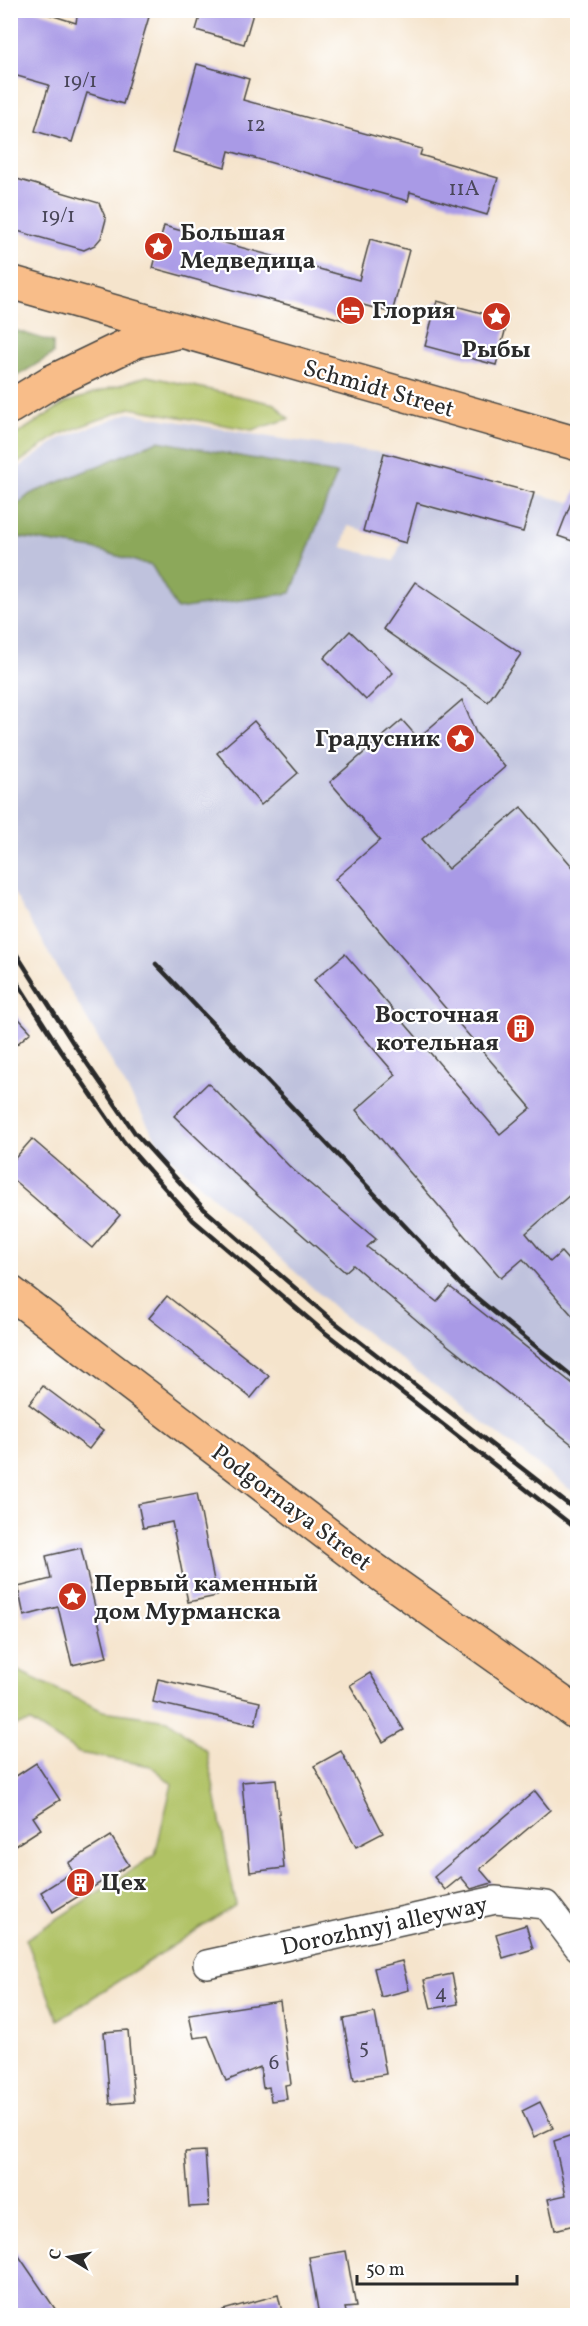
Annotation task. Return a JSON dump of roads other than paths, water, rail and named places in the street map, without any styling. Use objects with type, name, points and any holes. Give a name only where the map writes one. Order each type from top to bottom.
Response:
[{"type":"main road","name":"Schmidt Street","points":[[10,282],[578,444]]},
{"type":"main road","points":[[10,406],[51,382],[136,341],[182,331]]},
{"type":"main road","name":"Podgornaya Street","points":[[10,1292],[369,1566],[578,1714]]},
{"type":"street","name":"Dorozhnyj alleyway","points":[[207,1964],[495,1900],[546,1905],[578,1947]]},
{"type":"railway","points":[[10,944],[73,1043],[135,1133],[204,1209],[332,1320],[578,1512]]},
{"type":"railway","points":[[156,964],[461,1285],[578,1381]]},
{"type":"railway","points":[[10,971],[61,1051],[124,1142],[193,1220],[323,1331],[578,1530]]},
{"type":"place","name":"Большая Медведица","points":[[159,246]]},
{"type":"place","name":"Глория","points":[[351,310]]},
{"type":"place","name":"Рыбы","points":[[496,316]]},
{"type":"place","name":"Градусник","points":[[461,738]]},
{"type":"place","name":"Восточная котельная","points":[[520,1028]]},
{"type":"place","name":"Первый каменный дом Мурманска","points":[[73,1597]]},
{"type":"place","name":"Цех","points":[[80,1882]]}]
